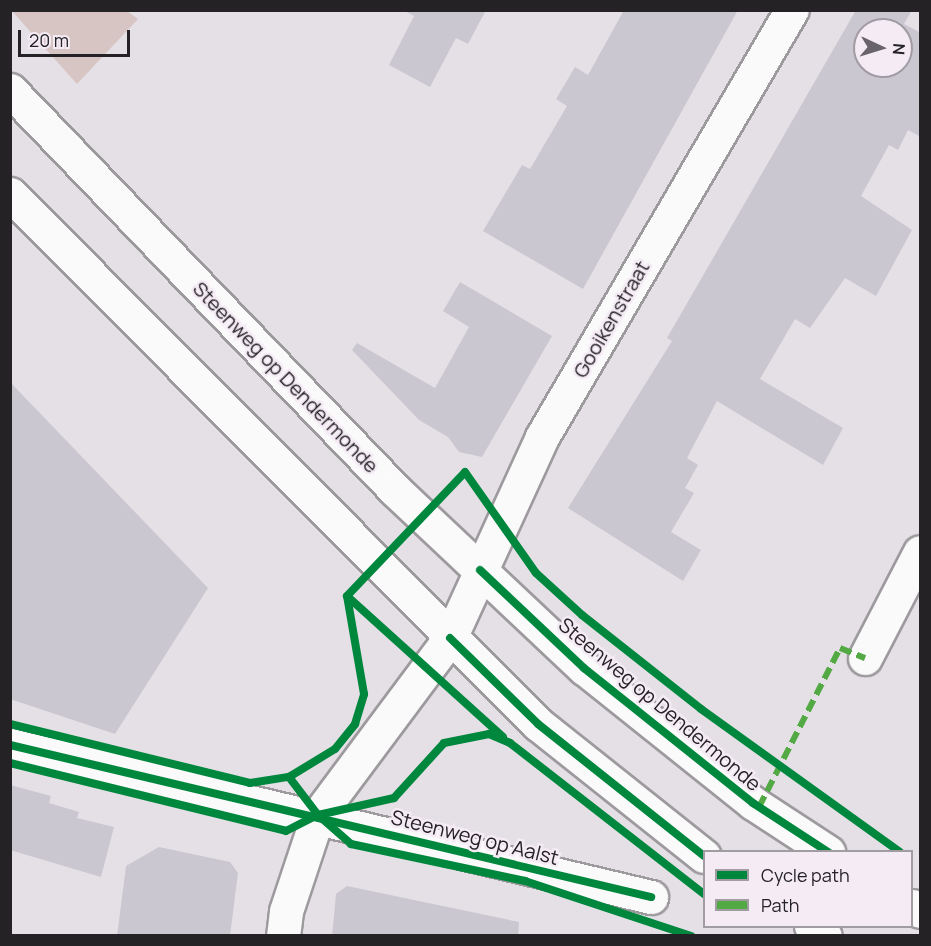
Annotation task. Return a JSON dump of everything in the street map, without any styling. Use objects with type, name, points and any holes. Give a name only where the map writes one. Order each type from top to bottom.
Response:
[{"type":"main road","name":"Gooikenstraat","points":[[450,638],[542,437],[792,10]]},
{"type":"main road","name":"Steenweg op Dendermonde","points":[[10,90],[395,489],[584,668],[753,803],[825,850]]},
{"type":"main road","points":[[10,194],[538,724],[703,854]]},
{"type":"main road","points":[[865,658],[921,552]]},
{"type":"main road","points":[[283,936],[286,911],[318,815],[450,638]]},
{"type":"main road","name":"Steenweg op Aalst","points":[[10,745],[318,815],[651,897]]},
{"type":"shaded area","points":[[11,10],[127,11],[138,19],[77,84]]},
{"type":"building","points":[[403,10],[486,10],[468,44],[456,38],[430,87],[389,65],[414,16]]},
{"type":"building","points":[[624,10],[738,10],[583,289],[483,231],[522,165],[530,169],[567,106],[556,99],[575,67],[588,75]]},
{"type":"building","points":[[856,10],[912,10],[907,18],[853,18],[853,78],[913,78],[913,29],[921,33],[921,137],[908,130],[898,150],[889,145],[861,196],[912,230],[876,296],[845,278],[810,328],[795,319],[760,379],[843,428],[823,465],[717,401],[687,458],[698,465],[685,488],[694,493],[671,532],[701,550],[683,581],[568,508],[672,341],[667,338]]},
{"type":"building","points":[[460,282],[552,336],[482,457],[459,452],[448,437],[419,420],[352,350],[357,343],[435,388],[469,327],[443,311]]},
{"type":"building","points":[[10,382],[208,588],[115,734],[10,699]]},
{"type":"building","points":[[10,785],[51,796],[49,803],[79,812],[77,818],[114,827],[101,877],[10,850]]},
{"type":"building","points":[[159,847],[230,862],[238,873],[230,936],[117,936],[126,866]]},
{"type":"building","points":[[347,886],[519,922],[518,936],[332,936],[336,894]]},
{"type":"marked path","points":[[759,807],[840,648],[865,658]]},
{"type":"cycle path","points":[[347,596],[465,472],[536,573],[582,615],[701,709],[897,850]]},
{"type":"cycle path","points":[[480,570],[584,668],[753,803],[825,850]]},
{"type":"cycle path","points":[[347,596],[503,737]]},
{"type":"cycle path","points":[[10,724],[250,783],[289,777],[335,749],[355,724],[364,694],[347,596]]},
{"type":"cycle path","points":[[450,638],[538,724],[703,855]]},
{"type":"cycle path","points":[[10,763],[286,831],[318,815],[394,798],[444,743],[489,734],[510,743],[703,893]]},
{"type":"cycle path","points":[[10,745],[651,897]]},
{"type":"cycle path","points":[[289,777],[318,815],[351,844],[525,881],[691,936]]}]
